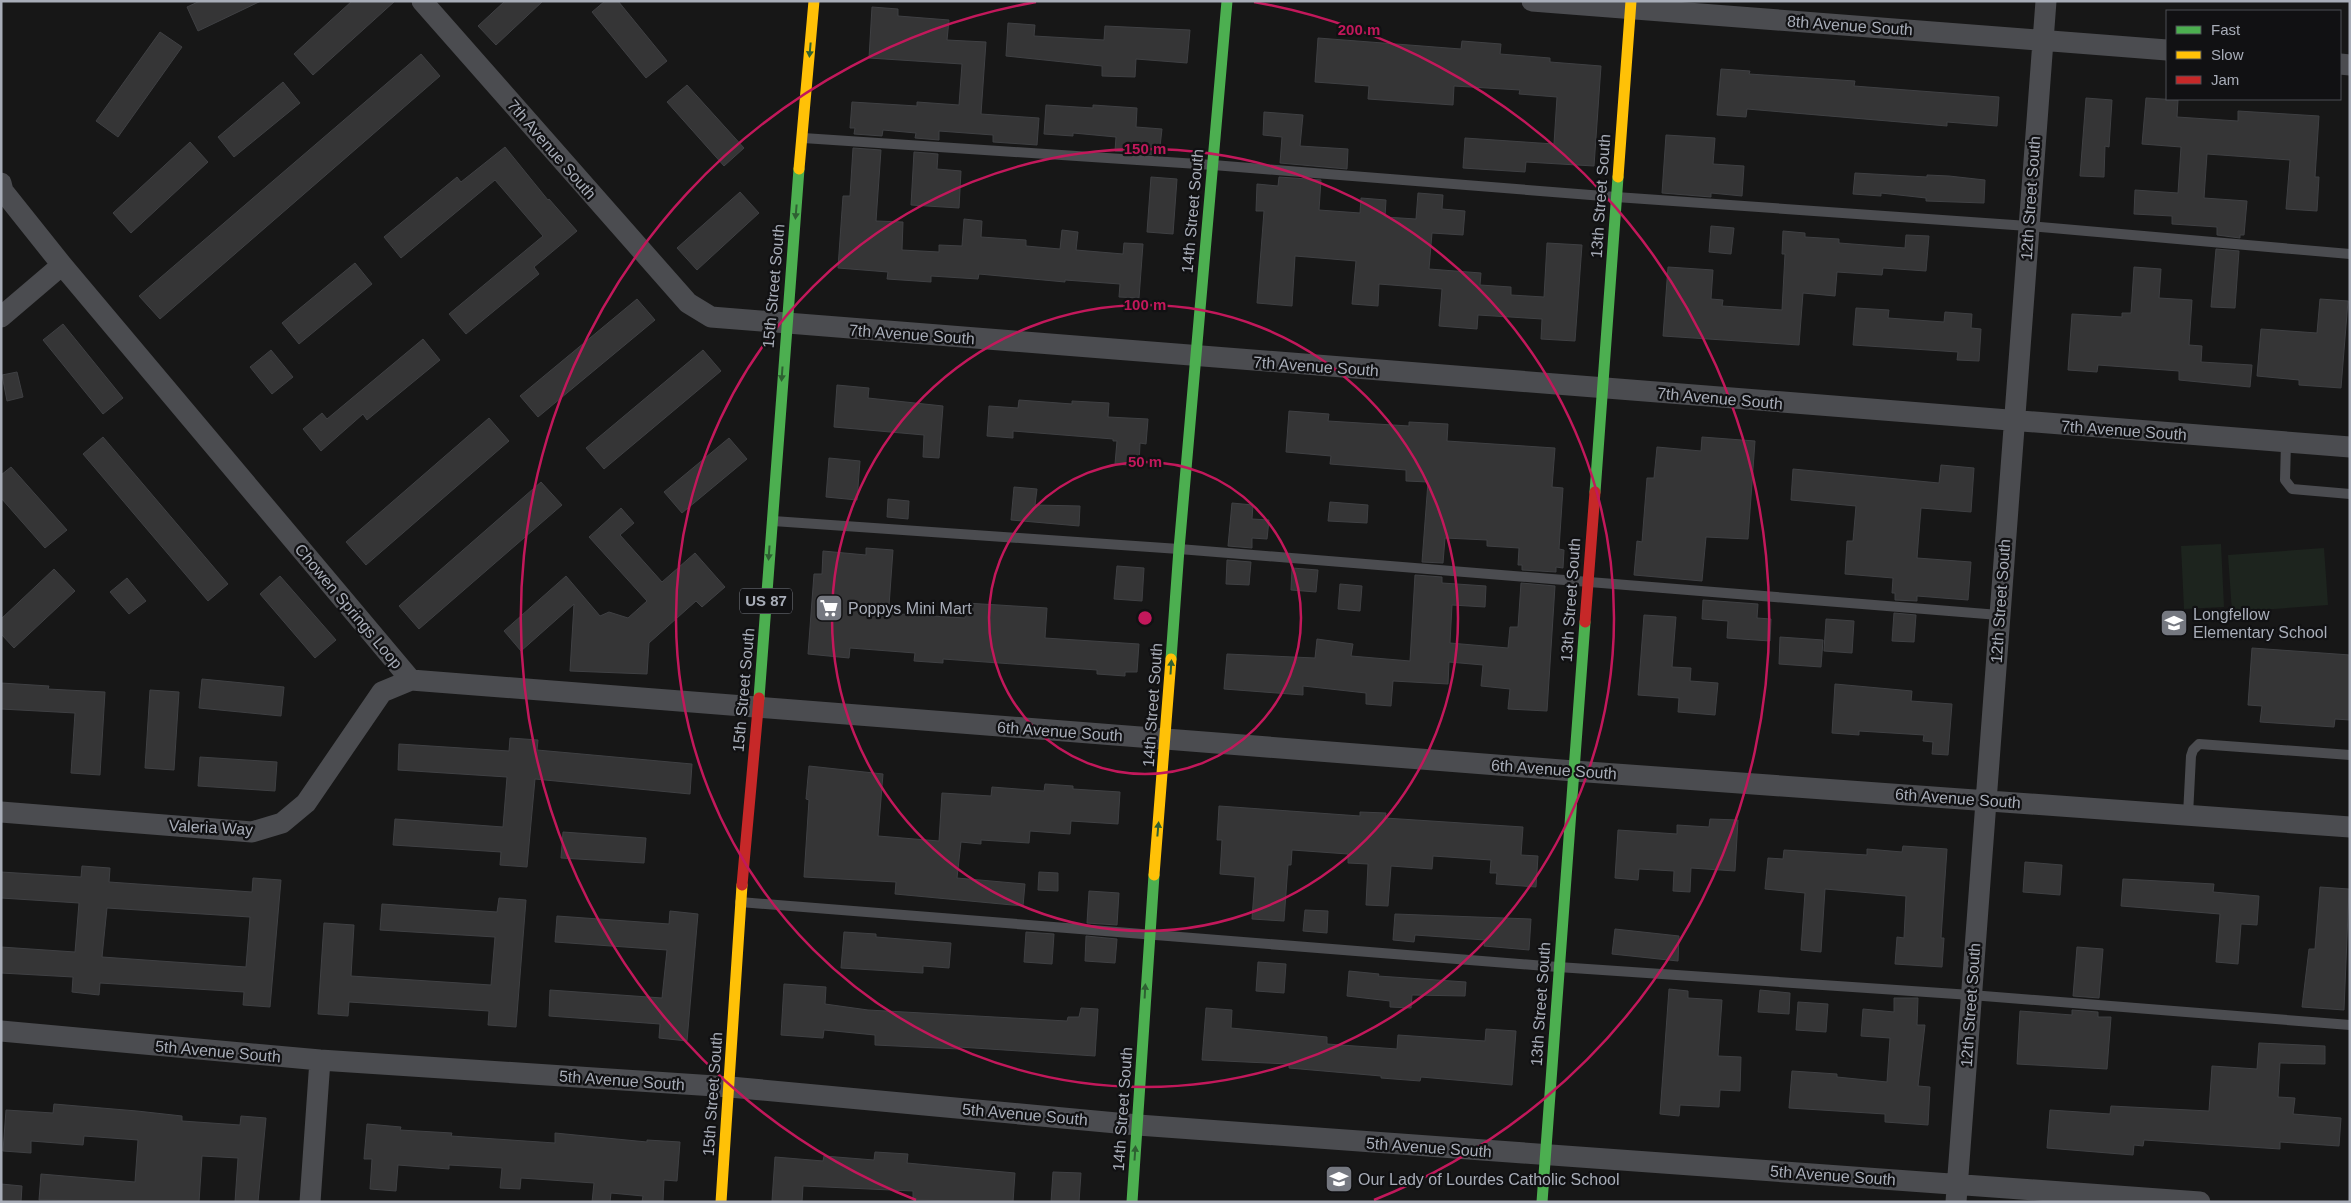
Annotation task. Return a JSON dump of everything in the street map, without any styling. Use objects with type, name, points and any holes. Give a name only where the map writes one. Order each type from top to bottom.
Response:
[{"type":"main road","name":"15th Street South","points":[[721,1202],[730,1086],[740,902],[758,707],[786,324],[814,1]]},
{"type":"main road","name":"14th Street South","points":[[1132,1202],[1148,936],[1166,739],[1179,548],[1227,1]]},
{"type":"main road","name":"13th Street South","points":[[1542,1202],[1631,5]]},
{"type":"street","name":"7th Avenue South","points":[[422,1],[688,303],[711,317],[2014,422],[2350,447]]},
{"type":"street","name":"8th Avenue South","points":[[1532,1],[1631,5],[2166,50]]},
{"type":"street","name":"12th Street South","points":[[1956,1192],[2046,1]]},
{"type":"street","name":"Chowen Springs Loop","points":[[1,183],[3,191],[62,265],[411,680],[758,707]]},
{"type":"street","points":[[1,317],[62,265]]},
{"type":"street","name":"Valeria Way","points":[[1,812],[252,832],[282,823],[306,803],[382,692],[411,680]]},
{"type":"street","name":"6th Avenue South","points":[[758,707],[1574,771],[2350,827]]},
{"type":"street","name":"5th Avenue South","points":[[1,1031],[320,1060],[730,1086],[1138,1125],[1545,1156],[1956,1192],[2200,1202]]},
{"type":"street","points":[[310,1202],[320,1060]]},
{"type":"lane","points":[[802,138],[1212,165],[1616,197],[2028,226],[2350,254]]},
{"type":"lane","points":[[2286,442],[2284,480],[2292,489],[2350,494]]},
{"type":"lane","points":[[772,521],[1179,548],[1587,583],[1999,615]]},
{"type":"lane","points":[[2188,815],[2191,756],[2193,750],[2199,744],[2350,755]]},
{"type":"lane","points":[[740,902],[1148,936],[1558,967],[1971,995],[2350,1025]]},
{"type":"shaded area","points":[[2221,544],[2224,607],[2184,609],[2181,546]]},
{"type":"shaded area","points":[[2324,548],[2328,605],[2232,612],[2228,555]]},
{"type":"building","points":[[200,1],[261,1],[198,31],[187,7]]},
{"type":"building","points":[[352,1],[395,1],[313,75],[294,54]]},
{"type":"building","points":[[505,1],[543,1],[496,45],[478,26]]},
{"type":"building","points":[[605,1],[618,1],[667,61],[646,78],[592,12]]},
{"type":"building","points":[[872,7],[898,9],[898,16],[949,20],[947,40],[986,42],[981,114],[1039,118],[1037,145],[993,142],[993,135],[939,131],[939,140],[915,138],[916,133],[883,130],[882,136],[854,134],[855,128],[850,128],[852,102],[917,106],[917,102],[959,105],[962,64],[869,58]]},
{"type":"building","points":[[1008,23],[1035,25],[1034,36],[1104,40],[1105,26],[1190,30],[1187,63],[1136,59],[1135,77],[1102,76],[1102,66],[1006,56]]},
{"type":"building","points":[[160,32],[182,47],[118,137],[96,121]]},
{"type":"building","points":[[1318,38],[1461,49],[1462,41],[1501,44],[1500,54],[1550,58],[1550,62],[1601,66],[1594,166],[1526,162],[1525,172],[1463,168],[1465,138],[1554,144],[1557,97],[1519,94],[1520,90],[1454,86],[1453,105],[1368,99],[1369,86],[1315,82]]},
{"type":"building","points":[[421,54],[440,76],[160,319],[139,296]]},
{"type":"building","points":[[1721,69],[1750,71],[1749,74],[1855,81],[1854,86],[1999,97],[1997,126],[1947,122],[1947,126],[1747,109],[1746,117],[1717,115]]},
{"type":"building","points":[[283,82],[300,103],[234,157],[218,137]]},
{"type":"building","points":[[687,85],[744,148],[724,166],[667,102]]},
{"type":"building","points":[[2086,98],[2112,100],[2109,147],[2105,146],[2104,177],[2080,176]]},
{"type":"building","points":[[2146,98],[2178,100],[2177,117],[2238,121],[2238,111],[2319,116],[2315,177],[2319,177],[2317,211],[2286,209],[2290,160],[2207,154],[2204,198],[2247,201],[2244,235],[2240,235],[2240,238],[2217,235],[2217,227],[2172,224],[2172,216],[2134,214],[2135,190],[2178,193],[2181,147],[2142,144]]},
{"type":"building","points":[[1046,105],[1093,108],[1093,105],[1137,108],[1136,127],[1162,129],[1159,155],[1115,151],[1116,137],[1073,133],[1073,136],[1044,134]]},
{"type":"building","points":[[1264,112],[1303,115],[1300,146],[1348,149],[1347,169],[1280,163],[1282,137],[1263,135]]},
{"type":"building","points":[[1666,135],[1715,138],[1713,164],[1744,166],[1742,196],[1711,193],[1711,197],[1662,193]]},
{"type":"building","points":[[190,142],[208,162],[131,233],[113,213]]},
{"type":"building","points":[[505,147],[548,200],[577,231],[534,267],[539,274],[466,334],[449,314],[543,236],[495,180],[401,258],[384,237],[457,177],[461,182]]},
{"type":"building","points":[[853,148],[881,150],[876,221],[903,222],[902,250],[939,252],[939,245],[962,246],[964,219],[982,221],[981,237],[1026,240],[1026,246],[1060,249],[1062,230],[1078,232],[1076,250],[1123,254],[1124,243],[1143,244],[1139,298],[1119,297],[1120,284],[1065,280],[1065,282],[979,274],[978,279],[931,276],[931,282],[887,279],[888,272],[838,268],[843,196],[850,196]]},
{"type":"building","points":[[914,152],[938,154],[937,169],[961,171],[959,208],[911,205]]},
{"type":"building","points":[[1855,173],[1927,177],[1927,175],[1949,176],[1985,180],[1984,203],[1926,201],[1926,198],[1881,193],[1881,196],[1853,194]]},
{"type":"building","points":[[1151,177],[1177,179],[1173,234],[1147,232]]},
{"type":"building","points":[[1279,177],[1321,180],[1319,210],[1360,213],[1361,198],[1386,200],[1385,217],[1416,219],[1418,193],[1443,195],[1442,209],[1465,211],[1463,235],[1432,233],[1429,269],[1481,273],[1480,285],[1511,287],[1511,295],[1544,297],[1547,243],[1582,245],[1575,341],[1541,339],[1542,319],[1478,315],[1477,329],[1439,326],[1442,289],[1379,284],[1378,306],[1352,304],[1356,261],[1295,256],[1292,306],[1257,303],[1264,211],[1256,211],[1257,184],[1278,186]]},
{"type":"building","points":[[740,192],[759,213],[697,270],[677,248]]},
{"type":"building","points":[[1711,226],[1734,228],[1731,254],[1709,252]]},
{"type":"building","points":[[1783,231],[1805,233],[1805,237],[1839,239],[1839,243],[1905,248],[1906,235],[1929,236],[1926,271],[1883,268],[1882,275],[1837,272],[1835,296],[1803,293],[1799,345],[1663,336],[1668,267],[1713,270],[1711,299],[1723,300],[1722,306],[1782,310],[1785,254],[1782,254]]},
{"type":"building","points":[[2216,249],[2239,251],[2235,308],[2211,307]]},
{"type":"building","points":[[355,263],[372,284],[299,344],[282,323]]},
{"type":"building","points":[[2134,267],[2161,269],[2159,298],[2192,300],[2189,345],[2202,346],[2201,362],[2252,365],[2250,387],[2179,380],[2179,371],[2098,365],[2097,372],[2068,370],[2072,314],[2122,317],[2122,313],[2131,313]]},
{"type":"building","points":[[637,299],[655,320],[538,417],[520,396]]},
{"type":"building","points":[[2320,299],[2348,301],[2341,388],[2299,385],[2299,380],[2257,376],[2261,329],[2317,333]]},
{"type":"building","points":[[1856,308],[1889,310],[1888,318],[1944,322],[1945,312],[1972,314],[1971,328],[1981,329],[1979,361],[1957,360],[1958,352],[1853,345]]},
{"type":"building","points":[[63,324],[123,398],[103,414],[43,340]]},
{"type":"building","points":[[423,339],[440,360],[367,420],[363,414],[321,451],[303,429],[322,413],[327,419]]},
{"type":"building","points":[[271,350],[293,377],[272,394],[250,367]]},
{"type":"building","points":[[703,350],[721,371],[604,469],[586,448]]},
{"type":"building","points":[[17,372],[23,397],[7,401],[2,375]]},
{"type":"building","points":[[837,385],[869,388],[868,398],[943,406],[939,458],[923,457],[924,435],[834,427]]},
{"type":"building","points":[[1019,400],[1072,404],[1072,401],[1109,403],[1108,417],[1148,419],[1146,444],[1140,443],[1139,466],[1115,464],[1117,441],[1113,441],[1113,439],[1013,431],[1013,438],[987,436],[989,406],[1018,408]]},
{"type":"building","points":[[1289,411],[1329,414],[1328,421],[1409,426],[1409,422],[1448,424],[1447,441],[1555,448],[1552,487],[1563,488],[1559,549],[1564,550],[1563,568],[1556,567],[1556,572],[1522,570],[1522,565],[1518,565],[1519,548],[1487,546],[1487,540],[1445,538],[1443,563],[1422,562],[1428,482],[1406,481],[1406,470],[1330,464],[1331,456],[1286,452]]},
{"type":"building","points":[[489,418],[509,441],[366,565],[346,542]]},
{"type":"building","points":[[103,437],[228,584],[208,601],[83,454]]},
{"type":"building","points":[[1702,437],[1755,441],[1748,539],[1706,537],[1702,581],[1634,575],[1637,541],[1642,542],[1647,478],[1654,478],[1657,447],[1701,451]]},
{"type":"building","points":[[729,438],[747,459],[682,513],[664,492]]},
{"type":"building","points":[[829,458],[860,461],[857,500],[826,497]]},
{"type":"building","points":[[1941,465],[1974,468],[1971,512],[1921,508],[1917,558],[1971,562],[1968,600],[1917,596],[1917,601],[1895,600],[1895,593],[1892,593],[1893,578],[1845,574],[1847,541],[1853,541],[1856,506],[1791,500],[1793,469],[1939,483]]},
{"type":"building","points":[[11,467],[67,530],[45,548],[1,498],[1,475]]},
{"type":"building","points":[[541,482],[562,505],[419,629],[399,606]]},
{"type":"building","points":[[1014,487],[1037,489],[1035,505],[1080,506],[1079,526],[1011,520]]},
{"type":"building","points":[[888,499],[909,501],[908,519],[887,517]]},
{"type":"building","points":[[1330,502],[1368,505],[1367,523],[1328,521]]},
{"type":"building","points":[[1232,503],[1253,505],[1252,519],[1269,520],[1267,539],[1252,538],[1252,548],[1228,546]]},
{"type":"building","points":[[621,508],[634,523],[620,535],[662,582],[695,553],[725,587],[702,607],[696,601],[649,643],[647,674],[570,671],[574,604],[521,651],[504,631],[566,576],[600,616],[609,612],[628,618],[647,601],[589,537]]},
{"type":"building","points":[[866,548],[893,550],[889,606],[901,607],[900,614],[965,618],[966,603],[1047,608],[1045,638],[1139,644],[1137,672],[1125,672],[1125,676],[1097,674],[1097,670],[943,659],[943,663],[914,661],[915,653],[850,648],[849,658],[808,654],[814,574],[822,574],[823,551],[866,555]]},
{"type":"building","points":[[1227,560],[1251,562],[1249,585],[1226,584]]},
{"type":"building","points":[[1117,566],[1144,568],[1142,601],[1114,599]]},
{"type":"building","points":[[1292,568],[1318,570],[1316,592],[1291,590]]},
{"type":"building","points":[[54,569],[75,591],[14,648],[1,634],[1,619]]},
{"type":"building","points":[[1415,575],[1442,577],[1442,583],[1486,586],[1485,607],[1452,605],[1450,643],[1508,648],[1510,627],[1518,627],[1521,583],[1555,586],[1547,711],[1508,709],[1510,689],[1481,686],[1483,665],[1449,662],[1448,684],[1393,681],[1391,706],[1366,704],[1366,693],[1303,686],[1303,695],[1224,689],[1227,654],[1315,658],[1317,639],[1353,644],[1351,656],[1410,661]]},
{"type":"building","points":[[280,576],[336,640],[315,658],[260,594]]},
{"type":"building","points":[[127,578],[146,601],[129,614],[110,592]]},
{"type":"building","points":[[1340,584],[1362,586],[1360,611],[1338,609]]},
{"type":"building","points":[[1703,600],[1758,604],[1757,618],[1771,619],[1770,641],[1727,638],[1728,621],[1702,619]]},
{"type":"building","points":[[1894,613],[1916,615],[1914,642],[1892,641]]},
{"type":"building","points":[[1644,615],[1676,617],[1672,667],[1691,668],[1690,681],[1718,683],[1715,715],[1678,712],[1679,698],[1638,695]]},
{"type":"building","points":[[1826,619],[1854,621],[1852,653],[1824,651]]},
{"type":"building","points":[[1780,637],[1823,640],[1821,667],[1779,664]]},
{"type":"building","points":[[2252,648],[2350,655],[2350,720],[2335,719],[2334,727],[2260,722],[2262,706],[2248,705]]},
{"type":"building","points":[[202,679],[284,687],[281,716],[199,708]]},
{"type":"building","points":[[1,683],[49,686],[48,689],[105,692],[100,775],[71,773],[75,713],[1,709]]},
{"type":"building","points":[[1835,684],[1912,691],[1911,701],[1952,704],[1948,755],[1932,754],[1933,742],[1923,741],[1924,735],[1859,731],[1859,735],[1832,733]]},
{"type":"building","points":[[150,690],[179,692],[174,770],[145,768]]},
{"type":"building","points":[[510,738],[538,740],[537,750],[692,764],[690,794],[535,779],[527,867],[500,865],[501,852],[393,845],[395,819],[503,827],[507,777],[398,770],[399,744],[509,751]]},
{"type":"building","points":[[200,757],[277,762],[275,791],[198,786]]},
{"type":"building","points":[[809,766],[883,774],[878,836],[939,841],[942,793],[991,796],[992,787],[1044,791],[1045,784],[1073,786],[1073,789],[1120,792],[1118,824],[1071,821],[1070,834],[1030,831],[1029,843],[981,840],[981,844],[961,842],[957,878],[1025,884],[1023,906],[895,894],[896,882],[804,877],[809,800],[806,799]]},
{"type":"building","points":[[1219,806],[1360,816],[1360,812],[1386,813],[1385,818],[1523,827],[1521,855],[1538,856],[1536,887],[1496,884],[1497,873],[1490,873],[1491,860],[1433,856],[1432,869],[1391,866],[1388,906],[1366,905],[1368,864],[1348,863],[1348,854],[1292,850],[1291,865],[1288,865],[1284,921],[1252,919],[1255,877],[1220,874],[1222,840],[1217,840]]},
{"type":"building","points":[[1710,819],[1738,820],[1735,871],[1691,868],[1690,892],[1673,891],[1674,871],[1639,869],[1638,880],[1615,878],[1618,830],[1677,834],[1677,825],[1709,827]]},
{"type":"building","points":[[563,832],[646,838],[644,863],[561,858]]},
{"type":"building","points":[[1903,846],[1947,849],[1941,938],[1944,938],[1942,967],[1895,964],[1897,937],[1904,938],[1906,896],[1825,889],[1821,952],[1801,950],[1805,893],[1765,889],[1768,858],[1783,859],[1784,850],[1867,855],[1867,849],[1902,852]]},
{"type":"building","points":[[2025,862],[2062,865],[2060,895],[2023,892]]},
{"type":"building","points":[[82,866],[110,868],[109,882],[252,892],[253,878],[281,880],[270,1007],[243,1005],[244,992],[100,983],[99,995],[72,992],[73,977],[1,973],[1,947],[75,952],[79,903],[1,898],[1,872],[81,877]],"holes":[[[107,908],[250,917],[246,967],[102,957]]]},
{"type":"building","points":[[1039,872],[1058,873],[1058,891],[1038,890]]},
{"type":"building","points":[[2123,879],[2214,884],[2213,892],[2259,896],[2257,925],[2241,924],[2238,964],[2216,962],[2220,914],[2121,906]]},
{"type":"building","points":[[2320,887],[2349,889],[2344,1010],[2302,1007],[2309,949],[2315,949]]},
{"type":"building","points":[[1089,891],[1119,893],[1117,925],[1087,923]]},
{"type":"building","points":[[499,898],[526,900],[516,1027],[488,1025],[489,1011],[349,1002],[348,1016],[318,1014],[324,923],[354,925],[351,976],[491,985],[495,937],[380,930],[382,904],[497,912]]},
{"type":"building","points":[[1305,910],[1328,911],[1327,933],[1303,931]]},
{"type":"building","points":[[670,911],[698,914],[687,1041],[659,1038],[660,1024],[549,1016],[550,990],[662,998],[667,950],[555,942],[557,916],[669,924]]},
{"type":"building","points":[[1395,914],[1531,919],[1529,950],[1484,946],[1485,940],[1415,935],[1414,942],[1393,940]]},
{"type":"building","points":[[1615,929],[1679,936],[1678,961],[1612,954]]},
{"type":"building","points":[[844,932],[876,934],[876,937],[951,943],[949,968],[923,966],[923,973],[841,968]]},
{"type":"building","points":[[1026,932],[1054,934],[1052,964],[1024,962]]},
{"type":"building","points":[[1086,936],[1117,939],[1115,963],[1085,961]]},
{"type":"building","points":[[2077,947],[2103,949],[2099,998],[2073,996]]},
{"type":"building","points":[[1258,962],[1286,964],[1284,993],[1256,991]]},
{"type":"building","points":[[1349,971],[1379,974],[1378,976],[1466,982],[1465,996],[1412,995],[1411,1008],[1390,1007],[1390,1001],[1347,996]]},
{"type":"building","points":[[784,984],[826,987],[825,1004],[868,1010],[1067,1021],[1068,1017],[1079,1017],[1081,1008],[1098,1009],[1095,1056],[959,1047],[959,1049],[875,1045],[875,1035],[824,1030],[823,1038],[781,1035]]},
{"type":"building","points":[[1669,989],[1688,991],[1688,998],[1722,1000],[1718,1056],[1741,1057],[1740,1091],[1720,1090],[1719,1107],[1680,1105],[1679,1116],[1660,1114]]},
{"type":"building","points":[[1760,990],[1790,993],[1789,1014],[1758,1012]]},
{"type":"building","points":[[1894,998],[1918,998],[1917,1025],[1925,1025],[1918,1086],[1930,1087],[1928,1125],[1885,1122],[1885,1114],[1789,1108],[1792,1071],[1837,1074],[1837,1077],[1887,1082],[1890,1038],[1861,1036],[1863,1009],[1894,1012]]},
{"type":"building","points":[[1798,1002],[1828,1004],[1826,1032],[1796,1030]]},
{"type":"building","points":[[1206,1008],[1232,1010],[1231,1028],[1327,1037],[1327,1044],[1397,1049],[1398,1035],[1485,1041],[1486,1029],[1516,1031],[1512,1085],[1421,1077],[1420,1081],[1381,1078],[1381,1076],[1289,1068],[1289,1064],[1202,1060]]},
{"type":"building","points":[[2072,1010],[2098,1012],[2098,1017],[2111,1017],[2107,1069],[2017,1064],[2020,1011],[2072,1015]]},
{"type":"building","points":[[2259,1043],[2325,1046],[2325,1064],[2280,1063],[2278,1097],[2295,1098],[2293,1114],[2341,1118],[2339,1146],[2280,1142],[2280,1149],[2144,1140],[2143,1146],[2134,1145],[2133,1155],[2047,1148],[2050,1110],[2110,1114],[2111,1106],[2209,1111],[2212,1066],[2257,1069]]},
{"type":"building","points":[[54,1104],[182,1116],[182,1121],[240,1125],[241,1116],[266,1118],[258,1202],[235,1202],[238,1158],[202,1156],[199,1202],[39,1200],[41,1174],[135,1182],[138,1140],[84,1136],[83,1145],[31,1141],[31,1153],[3,1151],[6,1110],[53,1113]]},
{"type":"building","points":[[367,1124],[401,1127],[400,1130],[452,1133],[451,1136],[555,1143],[555,1133],[647,1142],[647,1140],[680,1142],[677,1181],[664,1180],[663,1202],[642,1202],[643,1196],[611,1193],[610,1202],[592,1202],[594,1183],[521,1178],[520,1189],[500,1188],[502,1168],[449,1165],[449,1169],[398,1165],[396,1191],[370,1189],[372,1159],[364,1159]]},
{"type":"building","points":[[875,1152],[908,1154],[907,1163],[1015,1173],[1013,1202],[913,1200],[913,1191],[803,1186],[802,1202],[772,1201],[775,1157],[823,1161],[824,1156],[874,1160]]},
{"type":"building","points":[[1053,1172],[1081,1173],[1079,1202],[1051,1202]]},
{"type":"building","points":[[1,1184],[22,1186],[21,1202],[1,1202]]},
{"type":"traffic: fast","points":[[1171,659],[1227,1]]},
{"type":"traffic: fast","points":[[759,698],[799,169]]},
{"type":"traffic: fast","points":[[1595,492],[1618,177]]},
{"type":"traffic: fast","points":[[1542,1202],[1585,622]]},
{"type":"traffic: fast","points":[[1132,1202],[1154,875]]},
{"type":"traffic: slow","points":[[799,169],[814,1]]},
{"type":"traffic: slow","points":[[1618,177],[1631,1]]},
{"type":"traffic: slow","points":[[1154,875],[1171,659]]},
{"type":"traffic: slow","points":[[721,1202],[742,885]]},
{"type":"traffic: jam","points":[[1585,622],[1595,492]]},
{"type":"traffic: jam","points":[[742,885],[759,698]]},
{"type":"place","name":"Poppys Mini Mart","points":[[829,608]]},
{"type":"place","name":"Longfellow Elementary School","points":[[2174,623]]},
{"type":"place","name":"Our Lady of Lourdes Catholic School","points":[[1339,1179]]}]
